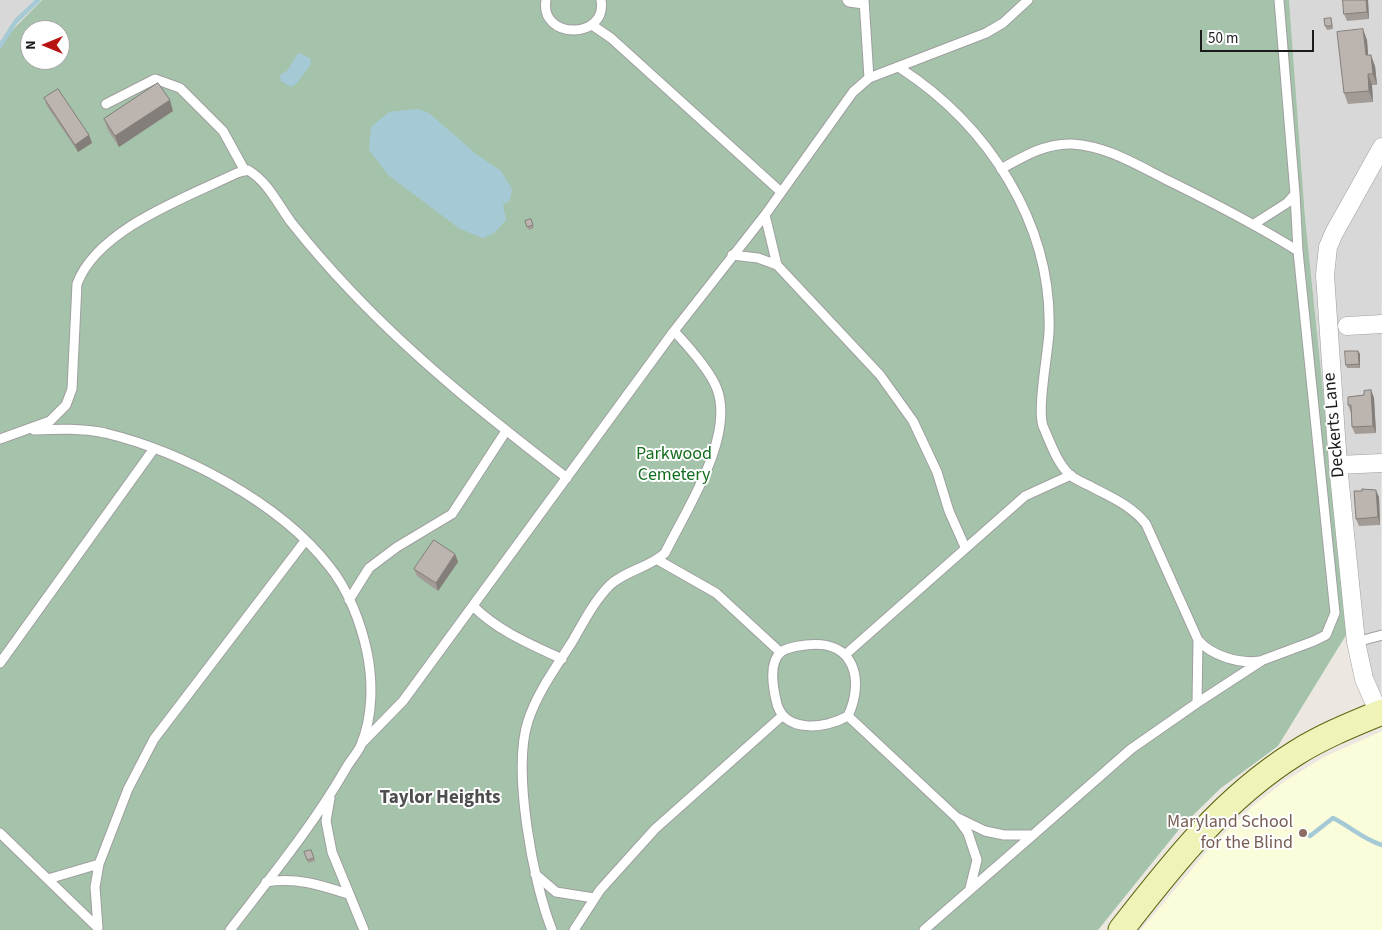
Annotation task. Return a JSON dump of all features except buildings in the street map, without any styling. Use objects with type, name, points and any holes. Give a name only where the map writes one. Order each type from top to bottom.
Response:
[{"type":"main road","points":[[1121,930],[1185,850],[1237,797],[1297,752],[1337,731],[1380,713]]},
{"type":"street","name":"Deckerts Lane","points":[[1380,713],[1364,679],[1356,642],[1338,465],[1325,261],[1334,233],[1382,147]]},
{"type":"street","points":[[1347,326],[1382,324]]},
{"type":"street","points":[[1338,465],[1382,463]]},
{"type":"lane","points":[[546,0],[549,18],[562,29],[577,32],[592,25],[599,15],[601,0]]},
{"type":"lane","points":[[847,0],[849,2],[864,2],[869,78]]},
{"type":"lane","points":[[230,930],[332,793],[361,745],[403,701],[674,331],[765,215],[853,92],[869,78],[900,68],[986,33],[1004,23],[1028,0]]},
{"type":"lane","points":[[1198,640],[1211,651],[1237,660],[1251,662],[1263,660],[1314,641],[1326,634],[1335,613],[1298,251],[1295,194],[1278,0]]},
{"type":"lane","points":[[592,25],[611,38],[781,192]]},
{"type":"lane","points":[[900,68],[924,83],[946,102],[986,148],[1002,169],[1021,200],[1041,250],[1049,301],[1049,331],[1042,422],[1060,461],[1071,476],[1124,504],[1139,514],[1146,524],[1198,640],[1197,703]]},
{"type":"lane","points":[[106,104],[155,79],[180,88],[223,131],[245,171]]},
{"type":"lane","points":[[1002,169],[1047,147],[1072,144],[1087,146],[1118,156],[1254,224],[1298,251]]},
{"type":"lane","points":[[0,439],[50,421],[66,405],[70,396],[74,360],[75,300],[77,284],[82,270],[113,240],[140,221],[237,173],[248,170],[261,178],[291,222],[324,261],[384,324],[426,364],[506,431],[567,478]]},
{"type":"lane","points":[[1254,224],[1287,203],[1295,194]]},
{"type":"lane","points":[[765,215],[777,265]]},
{"type":"lane","points":[[732,255],[758,258],[777,265],[880,375],[913,421],[937,472],[949,511],[965,548]]},
{"type":"lane","points":[[552,930],[543,909],[526,820],[523,774],[525,732],[533,709],[600,596],[610,584],[631,571],[658,560],[665,553],[712,458],[720,436],[721,423],[717,389],[691,349],[674,331]]},
{"type":"lane","points":[[28,430],[82,430],[104,433],[192,464],[237,487],[267,507],[305,541],[330,566],[349,600],[364,638],[370,664],[372,692],[361,745]]},
{"type":"lane","points":[[349,600],[370,568],[397,547],[452,514],[506,431]]},
{"type":"lane","points":[[0,663],[153,450]]},
{"type":"lane","points":[[846,654],[1025,496],[1071,476]]},
{"type":"lane","points":[[98,928],[95,887],[99,864],[128,789],[154,739],[305,541]]},
{"type":"lane","points":[[658,560],[716,593],[780,652]]},
{"type":"lane","points":[[473,606],[484,618],[504,631],[562,659]]},
{"type":"lane","points":[[1356,642],[1382,635]]},
{"type":"lane","points":[[814,644],[827,646],[846,654],[853,666],[855,696],[848,716],[835,723],[812,726],[789,721],[782,716],[776,702],[774,686],[774,663],[780,652],[814,644]]},
{"type":"lane","points":[[924,930],[1131,749],[1263,660]]},
{"type":"lane","points":[[574,930],[594,898],[655,829],[782,716]]},
{"type":"lane","points":[[848,716],[956,817],[968,833],[978,860],[970,888]]},
{"type":"lane","points":[[332,793],[326,821],[332,852],[364,930]]},
{"type":"lane","points":[[956,817],[985,831],[1004,836],[1033,836]]},
{"type":"lane","points":[[0,833],[98,928]]},
{"type":"lane","points":[[48,879],[99,864]]},
{"type":"lane","points":[[535,874],[556,892],[575,897],[594,898]]},
{"type":"lane","points":[[266,882],[278,880],[310,882],[348,894]]},
{"type":"shaded area","points":[[0,0],[42,0],[22,20],[20,20],[20,23],[0,43]]},
{"type":"shaded area","points":[[1289,0],[1382,0],[1381,693],[1373,684],[1367,666],[1330,460],[1305,217]]},
{"type":"shaded area","name":"Maryland School for the Blind","points":[[1382,731],[1382,930],[1141,930],[1212,845],[1254,805],[1285,781],[1324,757]]},
{"type":"green space","name":"Parkwood Cemetery","points":[[42,0],[1289,0],[1305,217],[1348,632],[1278,746],[1221,788],[1181,827],[1098,930],[0,930],[0,43],[20,23],[20,70],[70,70],[70,20],[22,20]]},
{"type":"water","points":[[298,53],[310,58],[311,64],[297,83],[291,87],[281,81],[280,75],[287,71]]},
{"type":"water","points":[[418,109],[429,113],[476,154],[501,171],[512,189],[510,201],[503,204],[506,220],[494,233],[483,238],[460,229],[388,175],[369,150],[371,127],[389,112]]},
{"type":"waterway","points":[[0,46],[16,21],[38,0]]},
{"type":"waterway","points":[[1301,830],[1310,836],[1333,818],[1369,840],[1382,845]]},
{"type":"place","name":"Maryland School for the Blind","points":[[1303,833]]},
{"type":"district","name":"Taylor Heights","points":[[440,799]]}]
